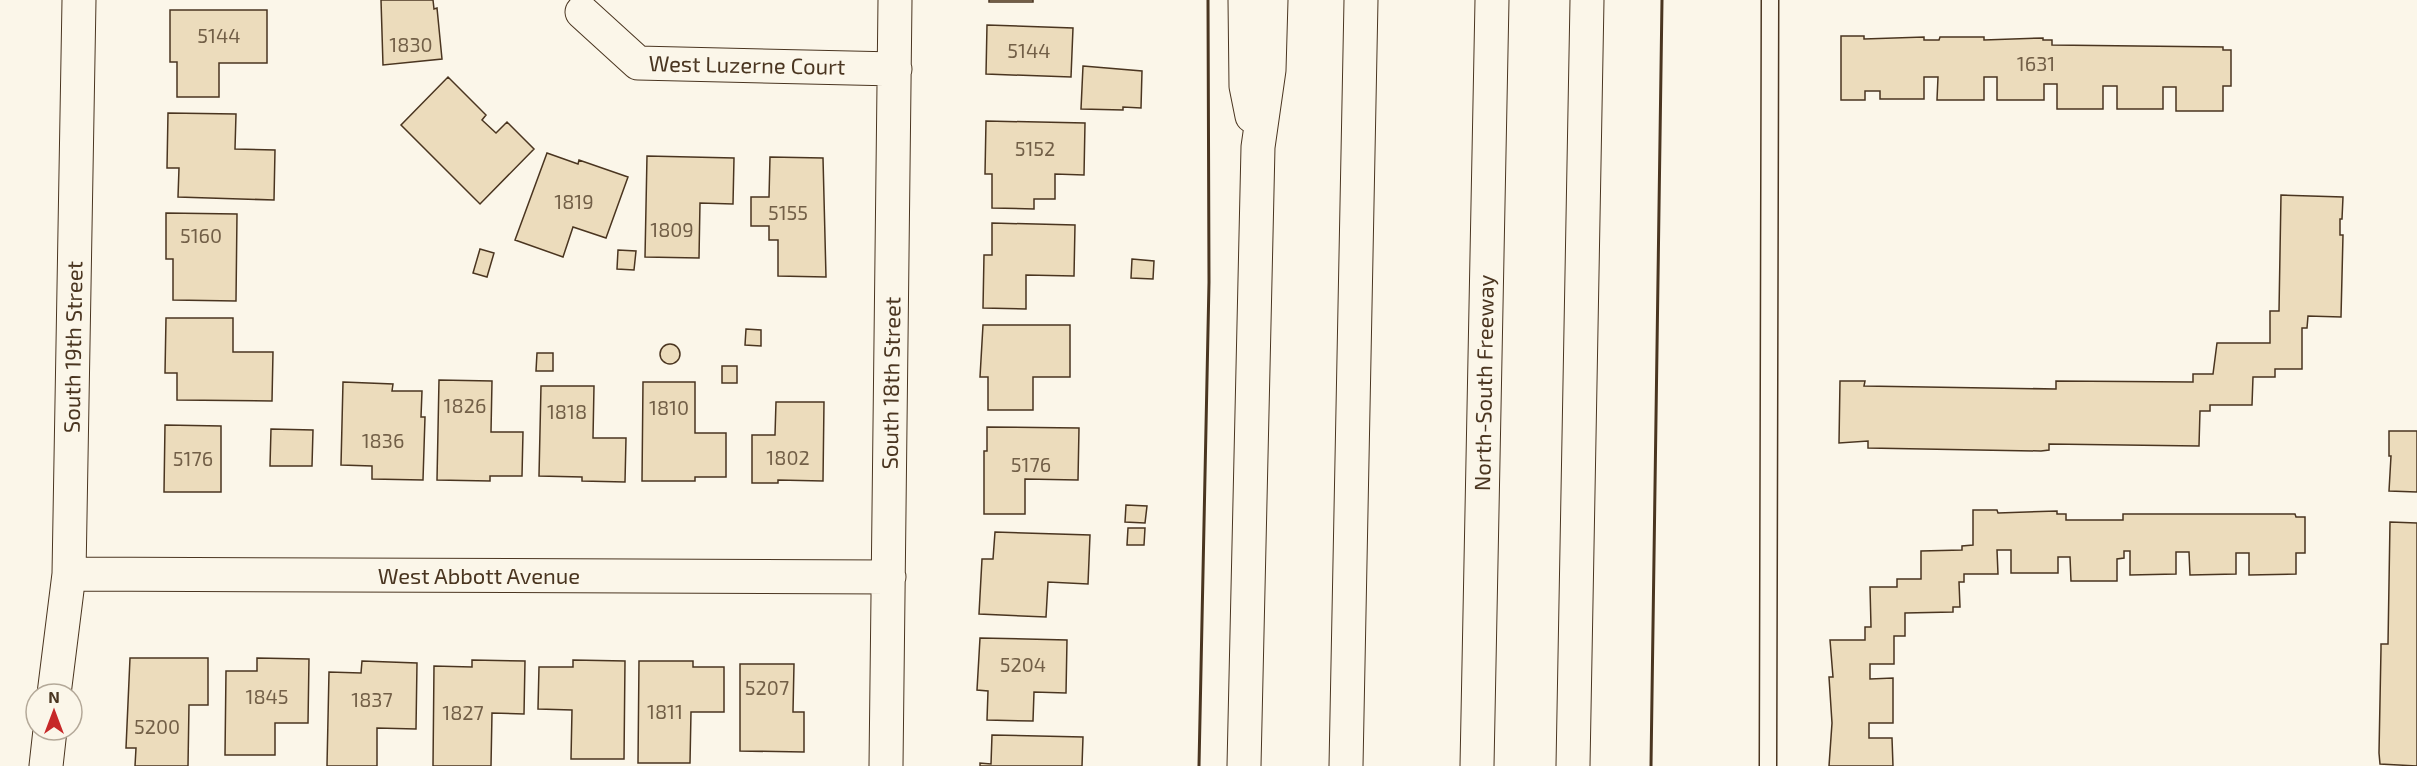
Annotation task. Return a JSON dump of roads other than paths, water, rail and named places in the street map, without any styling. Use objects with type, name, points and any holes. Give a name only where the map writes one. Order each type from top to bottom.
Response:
[{"type":"main road","name":"South 19th Street","points":[[56,682],[69,574],[79,0]]},
{"type":"main road","name":"South 18th Street","points":[[886,766],[895,0]]},
{"type":"main road","points":[[1245,0],[1246,86],[1258,147]]},
{"type":"main road","points":[[1244,766],[1258,147],[1269,70],[1271,0]]},
{"type":"main road","points":[[1346,766],[1361,0]]},
{"type":"main road","name":"North-South Freeway","points":[[1477,766],[1492,0]]},
{"type":"main road","points":[[1573,765],[1587,0]]},
{"type":"main road","name":"West Luzerne Court","points":[[582,12],[638,63],[895,69]]},
{"type":"main road","name":"West Abbott Avenue","points":[[69,574],[889,577]]},
{"type":"main road","points":[[46,766],[49,742]]},
{"type":"lane","points":[[1768,766],[1770,0]]}]
